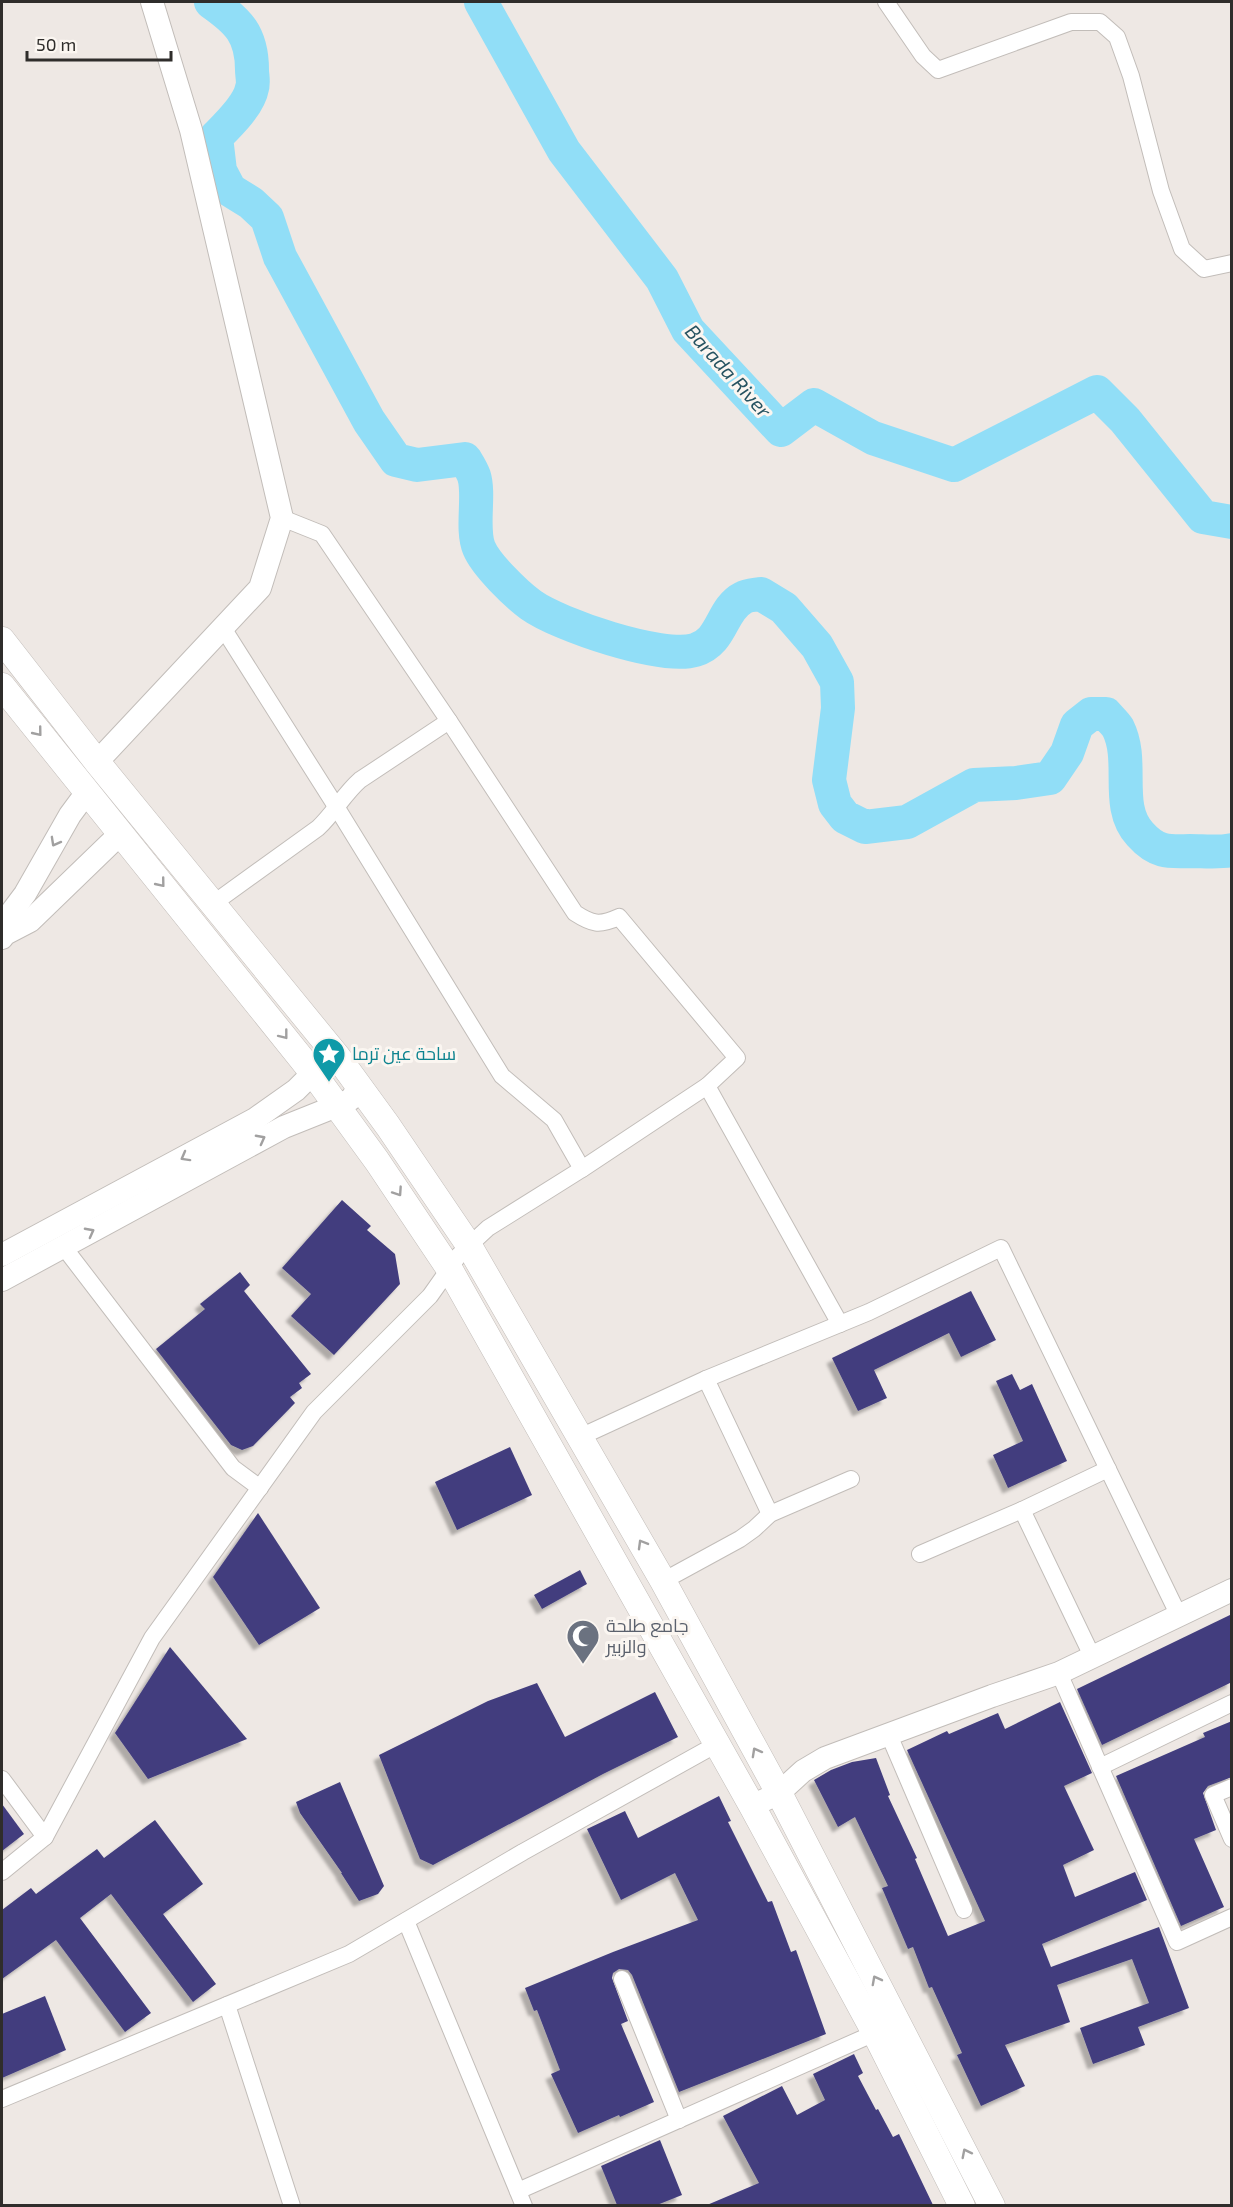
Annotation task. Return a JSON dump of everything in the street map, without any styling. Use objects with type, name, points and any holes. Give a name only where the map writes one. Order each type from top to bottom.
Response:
[{"type":"main road","points":[[2,640],[97,762],[337,1056],[468,1244],[663,1581],[779,1793],[992,2205]]},
{"type":"main road","points":[[2,686],[313,1073],[377,1161],[450,1270],[752,1806],[875,2033],[962,2205]]},
{"type":"street","points":[[97,762],[260,588],[282,518],[191,130],[152,2]]},
{"type":"street","points":[[886,2],[923,56],[938,70],[1071,22],[1100,22],[1117,37],[1131,76],[1161,191],[1182,249],[1204,269],[1232,263]]},
{"type":"street","points":[[2,1872],[45,1837],[152,1638],[314,1412],[430,1296],[468,1244],[488,1228],[707,1086],[737,1058],[618,917],[605,923],[589,922],[575,913],[449,721],[322,534],[282,518]]},
{"type":"street","points":[[223,628],[502,1076],[554,1120],[582,1169]]},
{"type":"street","points":[[214,903],[318,828],[360,780],[449,721]]},
{"type":"street","points":[[3,936],[10,914],[25,894],[70,815],[87,792]]},
{"type":"street","points":[[3,936],[30,921],[120,834]]},
{"type":"street","points":[[2,1256],[255,1119],[287,1097],[324,1062],[337,1056]]},
{"type":"street","points":[[2,1280],[284,1127],[351,1099],[360,1086]]},
{"type":"street","points":[[707,1086],[840,1324]]},
{"type":"street","points":[[63,1246],[233,1468],[260,1488]]},
{"type":"street","points":[[580,1437],[706,1379],[840,1324],[1001,1248],[1179,1616]]},
{"type":"street","points":[[706,1379],[770,1514]]},
{"type":"street","points":[[920,1554],[1022,1510],[1108,1469]]},
{"type":"street","points":[[663,1581],[740,1539],[770,1514],[851,1479]]},
{"type":"street","points":[[1022,1510],[1093,1658]]},
{"type":"street","points":[[752,1806],[779,1793],[813,1764],[1059,1673],[1232,1590]]},
{"type":"street","points":[[1059,1673],[1177,1942],[1232,1917]]},
{"type":"street","points":[[1100,1767],[1232,1703]]},
{"type":"street","points":[[889,1735],[964,1910]]},
{"type":"street","points":[[2,2099],[349,1954],[523,1852],[717,1744]]},
{"type":"street","points":[[2,1779],[45,1837]]},
{"type":"street","points":[[1232,1787],[1213,1795],[1232,1839]]},
{"type":"street","points":[[406,1921],[521,2198],[679,2120],[898,2022]]},
{"type":"street","points":[[622,1979],[679,2120]]},
{"type":"street","points":[[227,2005],[292,2205]]},
{"type":"building","points":[[342,1200],[371,1226],[367,1230],[395,1254],[400,1284],[334,1355],[291,1316],[311,1294],[282,1268]]},
{"type":"building","points":[[240,1272],[250,1285],[244,1291],[311,1374],[299,1383],[302,1388],[290,1397],[295,1403],[253,1446],[242,1450],[231,1445],[156,1349],[205,1309],[200,1304]]},
{"type":"building","points":[[971,1291],[996,1340],[961,1357],[949,1333],[874,1370],[887,1398],[858,1411],[832,1358]]},
{"type":"building","points":[[1012,1374],[1020,1390],[1032,1384],[1067,1461],[1008,1488],[993,1455],[1023,1441],[996,1381]]},
{"type":"building","points":[[510,1447],[532,1495],[457,1530],[435,1482]]},
{"type":"building","points":[[258,1513],[320,1608],[259,1645],[213,1577]]},
{"type":"building","points":[[580,1570],[587,1584],[542,1609],[534,1595]]},
{"type":"building","points":[[1232,1614],[1232,1682],[1102,1745],[1077,1689]]},
{"type":"building","points":[[170,1647],[247,1739],[148,1779],[115,1733]]},
{"type":"building","points":[[537,1683],[565,1737],[655,1692],[678,1737],[603,1774],[433,1865],[420,1859],[379,1755],[488,1701]]},
{"type":"building","points":[[1060,1702],[1092,1773],[1064,1786],[1094,1850],[1063,1865],[1075,1897],[1135,1872],[1147,1900],[1042,1944],[1051,1967],[1159,1927],[1189,2008],[1138,2027],[1145,2045],[1093,2064],[1080,2028],[1149,2003],[1132,1959],[1057,1985],[1070,2022],[1005,2045],[1025,2086],[981,2106],[957,2055],[962,2053],[932,1987],[929,1988],[913,1947],[908,1949],[882,1888],[888,1886],[855,1817],[838,1827],[814,1780],[852,1762],[876,1758],[890,1795],[888,1796],[917,1858],[915,1859],[948,1936],[985,1921],[907,1750],[947,1731],[949,1734],[998,1713],[1005,1729]]},
{"type":"building","points":[[1232,1721],[1232,1777],[1208,1786],[1203,1793],[1216,1830],[1194,1839],[1224,1907],[1181,1926],[1116,1776],[1205,1737],[1203,1733]]},
{"type":"building","points":[[340,1782],[384,1886],[378,1894],[359,1901],[300,1813],[296,1802]]},
{"type":"building","points":[[719,1796],[731,1821],[728,1822],[768,1902],[772,1901],[791,1952],[796,1950],[826,2034],[679,2092],[632,1975],[628,1970],[619,1969],[613,1973],[612,1978],[628,2021],[621,2024],[654,2102],[578,2133],[551,2074],[560,2070],[537,2010],[534,2011],[525,1988],[698,1920],[675,1873],[621,1900],[587,1829],[625,1811],[638,1838]]},
{"type":"building","points":[[2,1804],[24,1834],[2,1851]]},
{"type":"building","points":[[155,1820],[203,1884],[163,1914],[216,1984],[193,2002],[111,1894],[80,1918],[151,2013],[125,2032],[56,1940],[2,1979],[2,1910],[31,1888],[36,1894],[97,1849],[104,1858]]},
{"type":"building","points":[[45,1996],[66,2050],[2,2078],[2,2014]]},
{"type":"building","points":[[854,2054],[863,2073],[858,2076],[893,2137],[899,2134],[933,2205],[707,2205],[759,2183],[723,2116],[782,2086],[797,2115],[825,2100],[813,2074]]},
{"type":"building","points":[[660,2140],[682,2195],[657,2205],[617,2205],[601,2166]]},
{"type":"waterway","points":[[211,2],[236,22],[242,30],[251,58],[253,86],[247,101],[216,137],[220,171],[230,190],[251,203],[267,218],[280,257],[369,421],[396,460],[417,465],[465,459],[476,484],[476,531],[479,548],[495,571],[531,605],[564,622],[611,639],[659,650],[680,652],[704,646],[717,633],[730,610],[745,597],[761,594],[784,608],[817,646],[837,682],[838,708],[829,780],[835,804],[845,817],[865,827],[907,822],[974,785],[1016,783],[1050,778],[1067,753],[1077,725],[1091,714],[1106,714],[1118,728],[1123,741],[1128,810],[1132,823],[1140,834],[1162,850],[1216,852],[1232,850]]},
{"type":"waterway","name":"Barada River","points":[[481,2],[564,151],[662,279],[688,330],[781,430],[814,405],[873,438],[954,465],[1097,392],[1125,420],[1203,517],[1232,522]]},
{"type":"place","name":"ساحة عين ترما","points":[[329,1083]]},
{"type":"place","name":"جامع طلحة والزبير","points":[[583,1665]]}]
